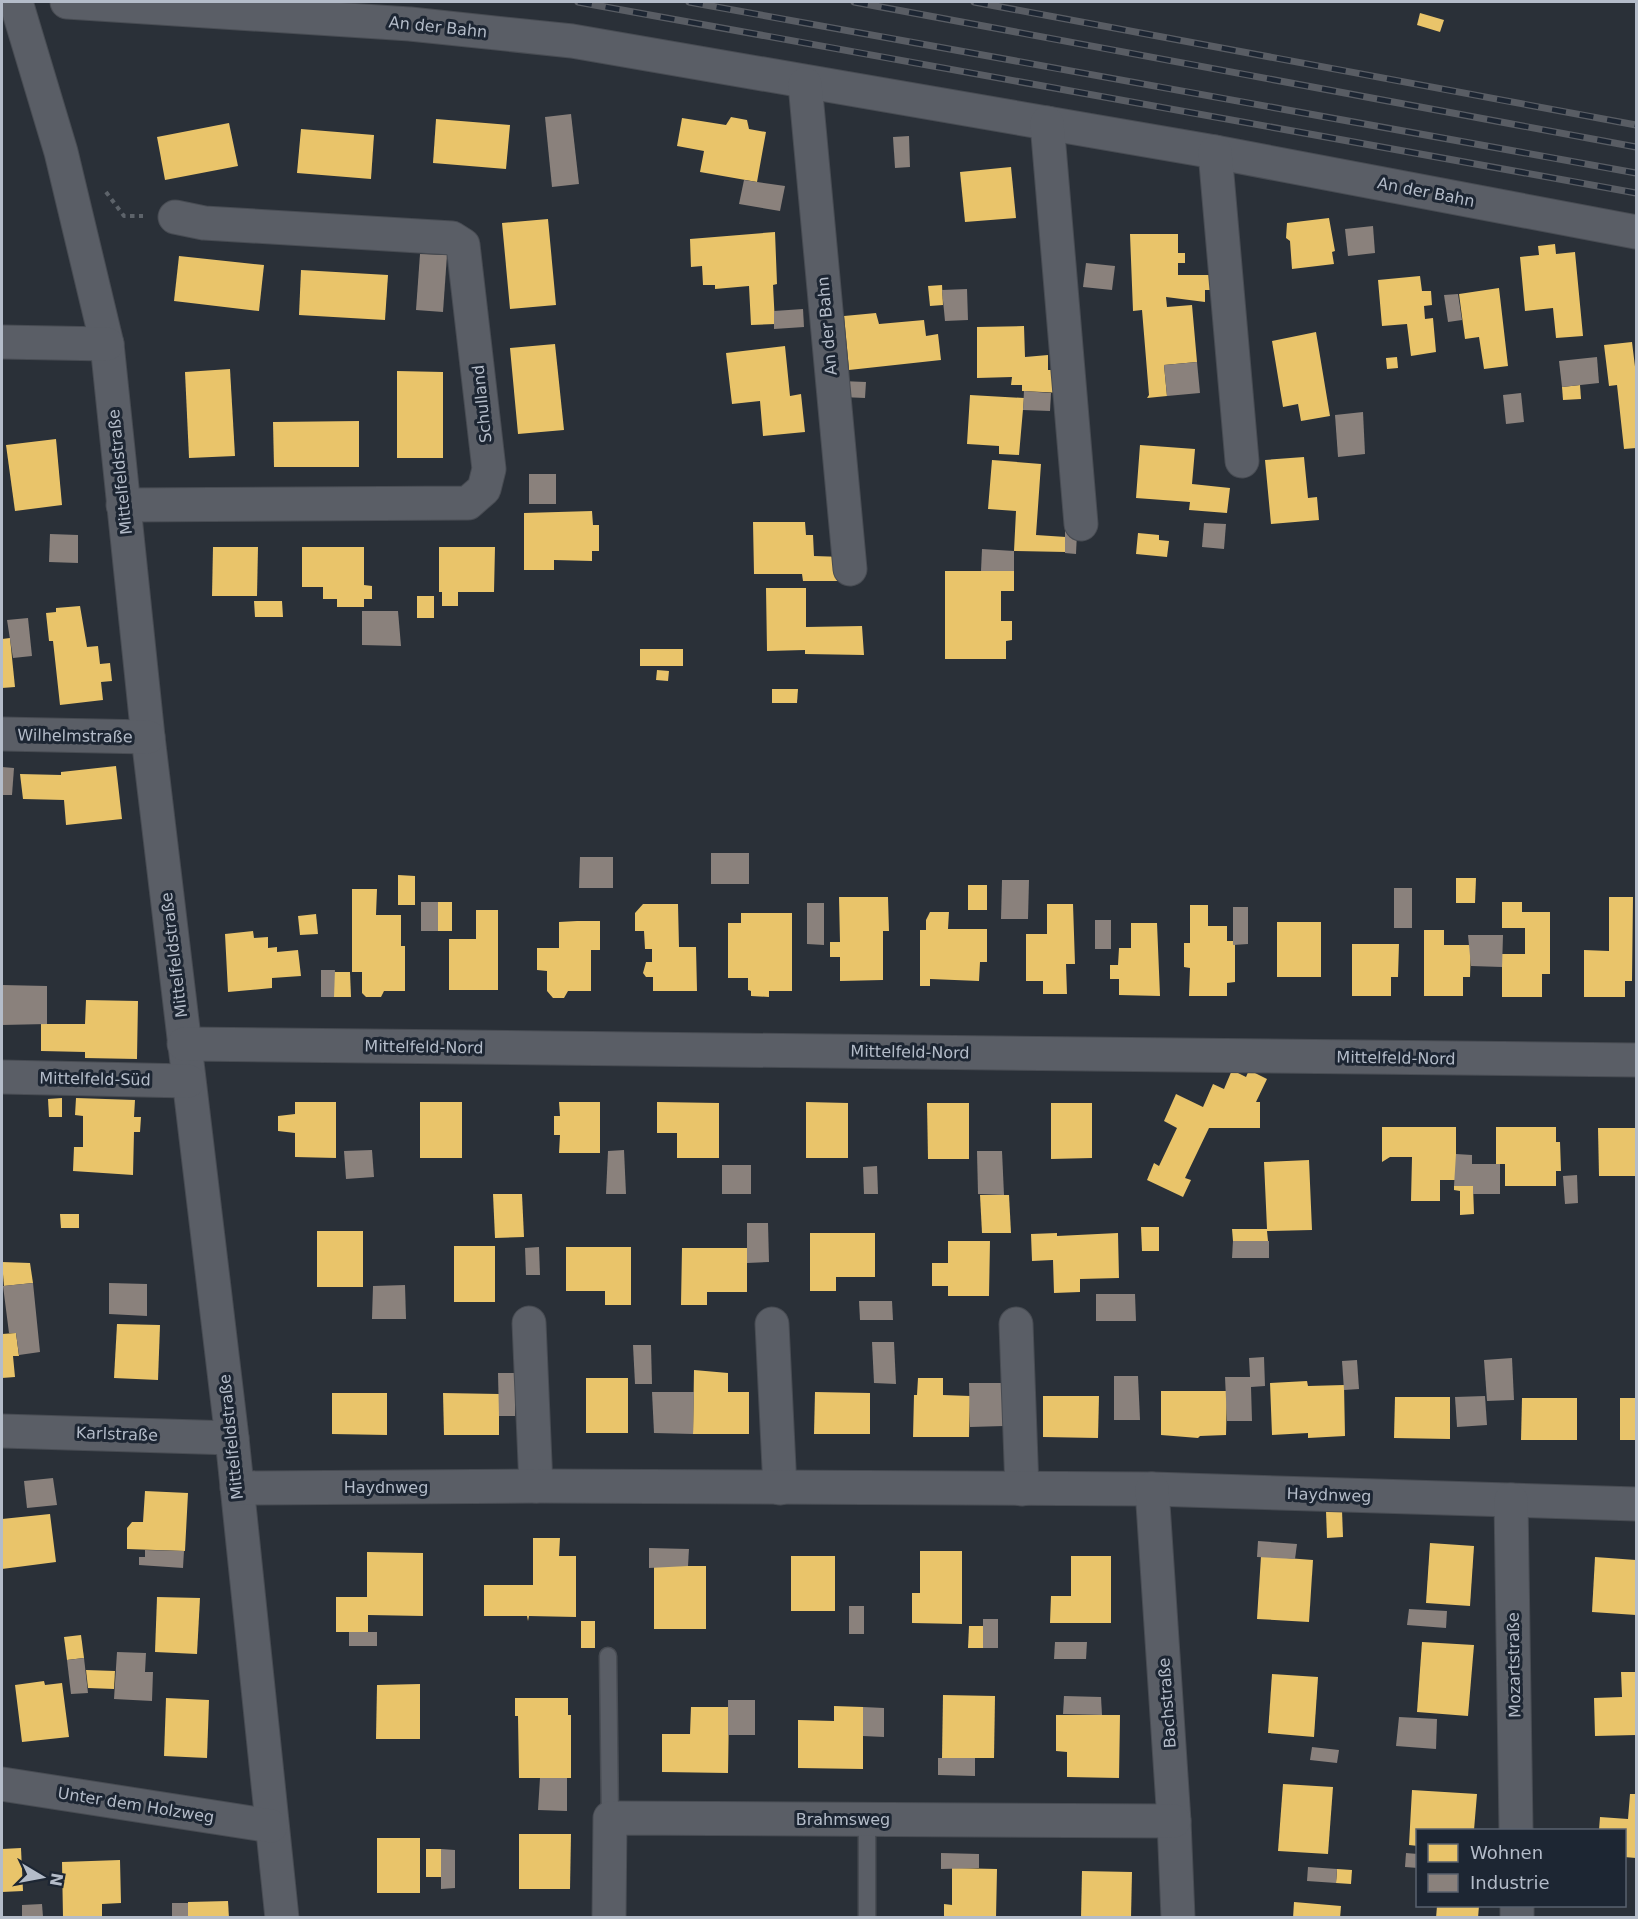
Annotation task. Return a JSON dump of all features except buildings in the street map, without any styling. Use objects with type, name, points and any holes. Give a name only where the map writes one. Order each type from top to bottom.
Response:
[{"type":"street","name":"Mittelfeldstraße","points":[[16,2],[61,152],[107,344],[148,737],[232,1438],[282,1917]]},
{"type":"street","name":"An der Bahn","points":[[67,2],[410,24],[560,40],[805,84],[1215,152],[1636,232]]},
{"type":"street","name":"An der Bahn","points":[[805,84],[850,569]]},
{"type":"street","points":[[1047,123],[1081,524]]},
{"type":"street","points":[[1215,152],[1242,461]]},
{"type":"street","name":"Schulland","points":[[123,505],[468,503],[483,489],[489,469],[463,245],[452,238],[204,223],[175,217]]},
{"type":"street","points":[[2,342],[107,344]]},
{"type":"street","name":"Wilhelmstraße","points":[[2,734],[148,737]]},
{"type":"street","name":"Mittelfeld-Nord","points":[[184,1044],[1636,1060]]},
{"type":"street","name":"Mittelfeld-Süd","points":[[2,1077],[188,1081]]},
{"type":"street","points":[[529,1323],[536,1486]]},
{"type":"street","points":[[772,1324],[780,1488]]},
{"type":"street","points":[[1016,1324],[1022,1489]]},
{"type":"street","name":"Karlstraße","points":[[2,1431],[232,1438]]},
{"type":"street","name":"Haydnweg","points":[[237,1488],[536,1486],[1152,1490],[1636,1504]]},
{"type":"street","name":"Bachstraße","points":[[1152,1490],[1174,1821],[1178,1917]]},
{"type":"street","name":"Mozartstraße","points":[[1511,1500],[1516,1829]]},
{"type":"street","name":"Unter dem Holzweg","points":[[2,1784],[271,1826]]},
{"type":"street","points":[[609,1917],[610,1818]]},
{"type":"street","name":"Brahmsweg","points":[[610,1818],[1174,1821]]},
{"type":"lane","points":[[608,1656],[610,1818]]},
{"type":"lane","points":[[867,1819],[867,1917]]},
{"type":"path","points":[[104,190],[124,216],[175,217]]},
{"type":"railway","points":[[578,2],[1636,193]]},
{"type":"railway","points":[[689,2],[1636,173]]},
{"type":"railway","points":[[854,2],[1636,147]]},
{"type":"railway","points":[[974,2],[1636,125]]}]
